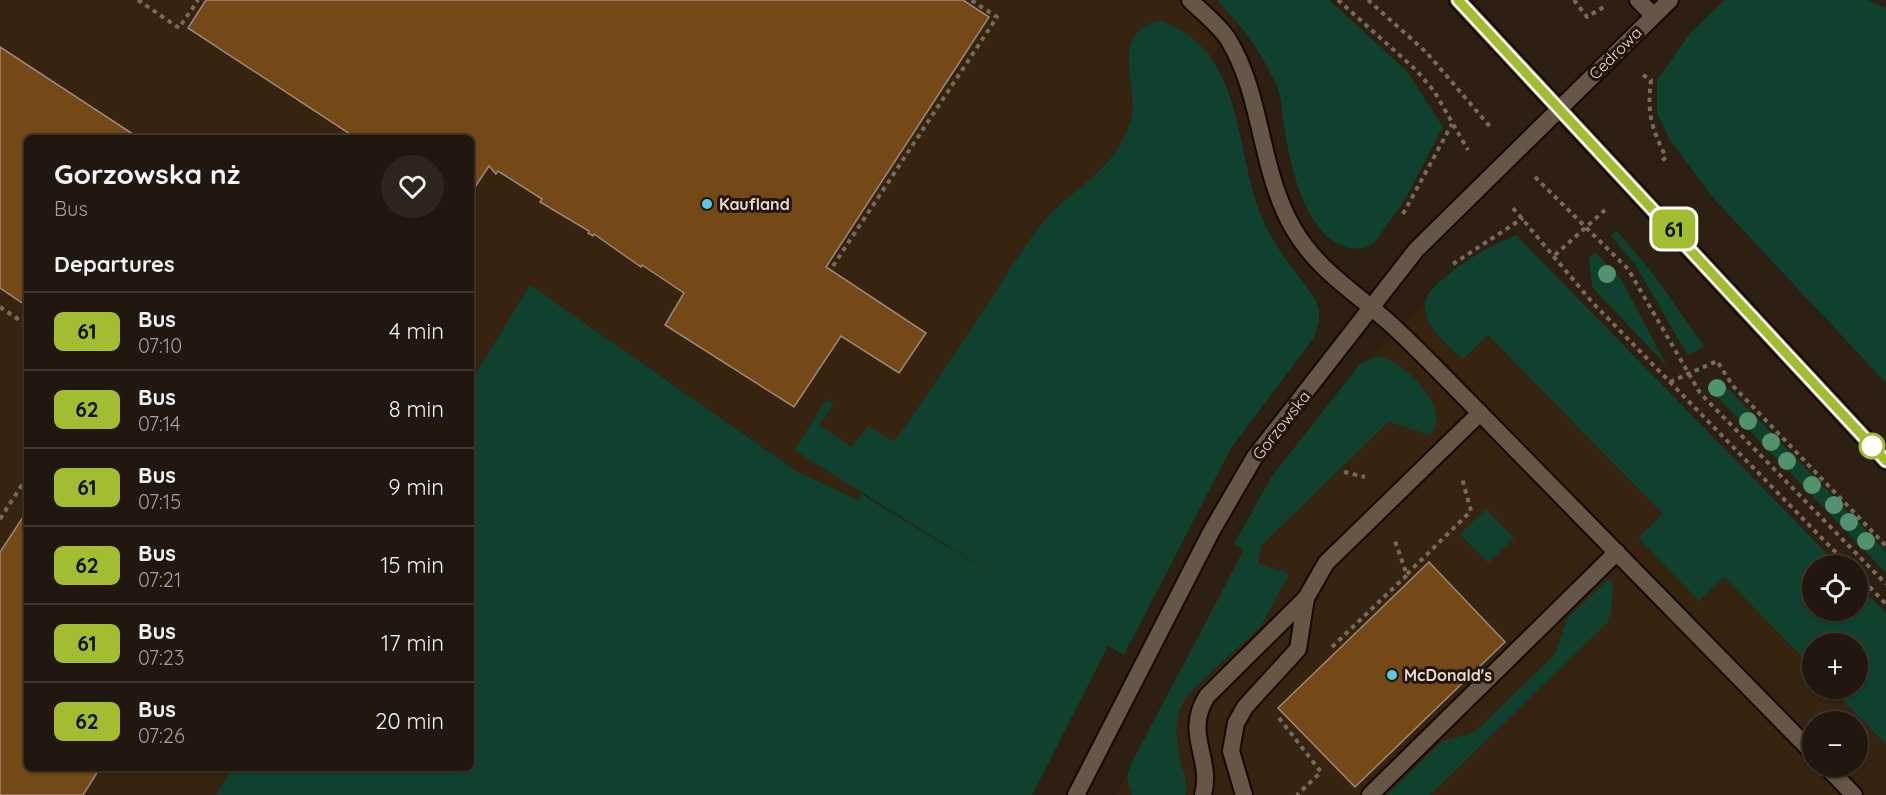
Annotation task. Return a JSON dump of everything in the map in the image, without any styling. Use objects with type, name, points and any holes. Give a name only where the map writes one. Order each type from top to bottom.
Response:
[{"type":"street","points":[[1190,0],[1227,37],[1246,76],[1260,139],[1292,227],[1314,258],[1330,276],[1396,329],[1802,742]]},
{"type":"street","points":[[1458,0],[1561,108],[1886,461]]},
{"type":"street","points":[[1638,0],[1653,15]]},
{"type":"street","name":"Cedrowa","points":[[1561,108],[1670,0]]},
{"type":"street","name":"Gorzowska","points":[[1077,795],[1211,532],[1254,458],[1370,306],[1416,250],[1561,108]]},
{"type":"street","points":[[1203,795],[1205,775],[1196,733],[1200,708],[1207,696],[1305,598],[1326,563],[1480,413]]},
{"type":"street","points":[[1370,795],[1617,552]]},
{"type":"street","points":[[1244,795],[1231,751],[1236,723],[1245,707],[1298,649],[1305,598]]},
{"type":"street","points":[[1837,777],[1854,795]]},
{"type":"path","points":[[138,0],[179,28],[198,0]]},
{"type":"path","points":[[833,266],[997,17],[971,0]]},
{"type":"path","points":[[1338,0],[1416,70],[1434,91],[1467,150]]},
{"type":"path","points":[[1368,0],[1427,53],[1475,110]]},
{"type":"path","points":[[1574,0],[1587,17],[1614,0]]},
{"type":"path","points":[[1643,75],[1651,80],[1648,105],[1657,139],[1666,157],[1662,161]]},
{"type":"path","points":[[1400,219],[1452,124]]},
{"type":"path","points":[[1550,194],[1628,269],[1700,393],[1886,584]]},
{"type":"path","points":[[1513,207],[1592,302],[1838,555]]},
{"type":"path","points":[[1555,255],[1605,210]]},
{"type":"path","points":[[1452,265],[1523,218]]},
{"type":"path","points":[[0,307],[24,323]]},
{"type":"path","points":[[1670,382],[1717,361],[1733,386],[1886,546]]},
{"type":"path","points":[[1331,648],[1471,511],[1457,460],[1445,447]]},
{"type":"path","points":[[0,519],[24,482]]},
{"type":"path","points":[[1384,506],[1407,575]]},
{"type":"path","points":[[1868,585],[1886,604]]},
{"type":"path","points":[[1274,712],[1321,772],[1297,795]]},
{"type":"shaded area","points":[[0,0],[1257,0],[859,500],[799,472],[530,285],[474,376],[474,135],[24,135],[24,771],[231,771],[216,795],[0,795]]},
{"type":"shaded area","points":[[1438,285],[1802,601],[1802,621],[1812,621],[1812,633],[1802,633],[1802,699],[1868,699],[1868,683],[1886,675],[1886,795],[1116,795],[1243,549],[1235,544],[1355,373],[1426,302]]},
{"type":"green space","points":[[1217,0],[1329,0],[1407,71],[1443,127],[1404,201],[1371,245],[1359,249],[1345,247],[1328,237],[1317,225],[1300,193],[1295,176],[1277,86],[1251,40]]},
{"type":"green space","points":[[1725,0],[1868,0],[1886,8],[1886,383],[1714,199],[1670,140],[1657,113],[1657,80],[1691,32]]},
{"type":"green space","points":[[1159,20],[1187,34],[1207,53],[1221,76],[1232,101],[1260,213],[1278,248],[1316,301],[1319,320],[1313,339],[1231,448],[1124,655],[1108,646],[1032,795],[216,795],[231,771],[474,771],[474,376],[530,285],[798,472],[858,500],[861,494],[1007,583],[794,450],[827,399],[833,404],[819,425],[852,447],[868,426],[892,441],[897,438],[1039,227],[1063,202],[1101,169],[1113,156],[1122,141],[1130,123],[1132,109],[1129,51],[1133,38],[1143,28]]},
{"type":"green space","points":[[1617,231],[1651,271],[1704,346],[1690,355],[1687,354],[1635,264],[1611,236]]},
{"type":"green space","points":[[1516,235],[1828,555],[1802,555],[1802,621],[1868,621],[1868,595],[1886,613],[1886,744],[1868,726],[1868,711],[1854,711],[1842,699],[1868,699],[1868,633],[1802,633],[1802,657],[1724,577],[1699,601],[1638,538],[1663,514],[1488,335],[1463,359],[1433,329],[1425,310],[1429,294],[1450,273],[1493,246]]},
{"type":"green space","points":[[1595,252],[1621,279],[1667,366],[1592,287],[1589,258]]},
{"type":"green space","points":[[1378,356],[1389,360],[1412,376],[1431,399],[1436,412],[1436,424],[1431,435],[1388,422],[1262,545],[1258,563],[1286,572],[1288,576],[1261,626],[1189,693],[1180,710],[1176,728],[1186,784],[1185,795],[1132,795],[1127,777],[1131,764],[1244,550],[1234,544],[1272,476],[1360,364]]},
{"type":"green space","points":[[1721,381],[1886,551],[1886,573],[1709,388]]},
{"type":"green space","points":[[1486,509],[1514,538],[1488,563],[1460,534]]},
{"type":"green space","points":[[1607,580],[1611,580],[1613,584],[1611,613],[1607,623],[1430,795],[1387,795],[1441,742],[1475,732],[1555,654],[1566,620]]},
{"type":"building","name":"Kaufland","points":[[206,0],[963,0],[989,17],[826,267],[926,333],[899,373],[841,336],[794,407],[665,325],[684,293],[540,202],[542,199],[498,171],[496,174],[489,166],[474,188],[474,135],[351,135],[188,28]]},
{"type":"building","points":[[0,47],[134,135],[24,135],[24,304],[0,288]]},
{"type":"building","points":[[24,516],[24,771],[98,771],[83,795],[0,795],[0,552]]},
{"type":"building","name":"McDonald's","points":[[1429,562],[1505,642],[1355,787],[1278,708]]},
{"type":"bus line","name":"61","points":[[1458,0],[1633,185],[1886,461]]},
{"type":"place","name":"Kaufland","points":[[707,204]]},
{"type":"place","name":"McDonald's","points":[[1392,675]]}]
